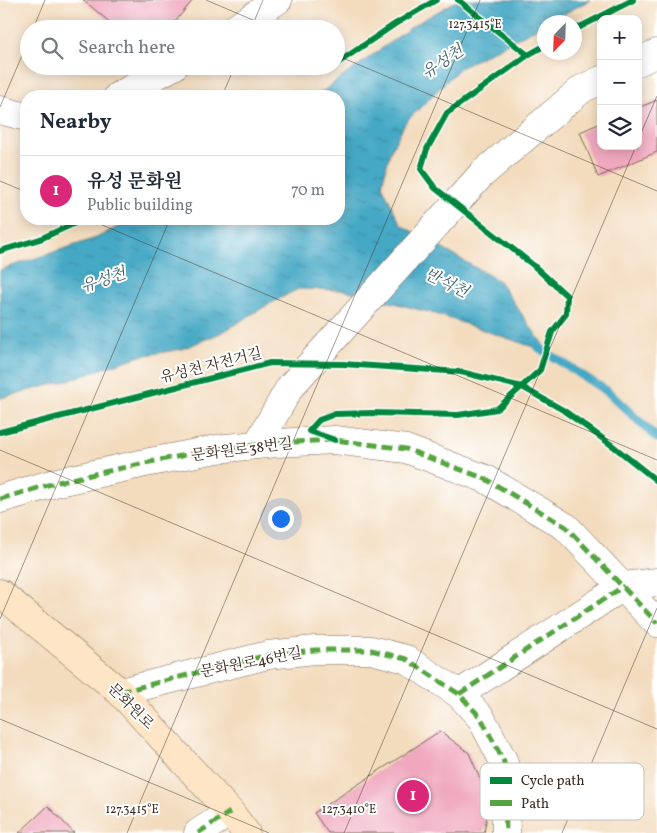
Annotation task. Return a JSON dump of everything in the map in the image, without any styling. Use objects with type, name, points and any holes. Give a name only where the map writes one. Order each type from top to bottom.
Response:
[{"type":"street","points":[[248,20],[278,0]]},
{"type":"street","points":[[642,60],[657,53]]},
{"type":"street","points":[[129,90],[157,75]]},
{"type":"street","points":[[257,445],[290,387],[482,174],[582,89],[597,82]]},
{"type":"street","points":[[0,110],[20,115]]},
{"type":"street","name":"문화원로38번길","points":[[0,498],[58,482],[217,449],[335,440],[406,449],[486,479],[566,527],[657,622]]},
{"type":"street","points":[[458,694],[624,586],[657,582]]},
{"type":"street","name":"문화원로","points":[[0,594],[120,692],[230,812],[246,833]]},
{"type":"street","name":"문화원로46번길","points":[[120,692],[268,655],[325,650],[371,650],[406,659],[458,694],[481,718],[504,763]]},
{"type":"street","points":[[198,833],[230,812]]},
{"type":"street","name":"문화원로46번길","points":[[506,820],[506,833]]},
{"type":"water","name":"유성천","points":[[458,0],[590,0],[561,15],[537,15],[537,28],[460,68],[405,123],[390,152],[382,185],[401,225],[499,281],[548,352],[436,314],[344,290],[298,289],[223,332],[182,349],[140,356],[66,381],[0,398],[0,270],[96,238],[121,225],[345,225],[345,90],[324,90],[414,25]]},
{"type":"building","points":[[83,0],[193,0],[176,20],[107,20]]},
{"type":"building","points":[[657,100],[657,152],[598,177],[580,132],[597,125],[597,150],[642,150],[642,106]]},
{"type":"building","points":[[440,731],[469,753],[480,779],[480,820],[486,820],[484,833],[328,833],[314,813]]},
{"type":"building","points":[[48,806],[74,833],[19,833]]},
{"type":"waterway","name":"반석천","points":[[538,347],[608,392],[657,438]]},
{"type":"marked path","points":[[0,499],[58,482],[217,449],[335,440],[406,449],[486,479],[566,527],[657,623]]},
{"type":"marked path","points":[[459,694],[624,586]]},
{"type":"marked path","points":[[120,692],[268,655],[315,650],[371,650],[406,659],[459,694],[481,718],[504,763]]},
{"type":"marked path","points":[[198,833],[230,812]]},
{"type":"marked path","points":[[506,820],[506,833]]},
{"type":"cycle path","points":[[345,58],[395,24],[436,0]]},
{"type":"cycle path","points":[[458,0],[528,55]]},
{"type":"cycle path","points":[[582,26],[633,0]]},
{"type":"cycle path","points":[[335,440],[309,431],[319,420],[335,414],[458,415],[497,409],[540,370],[552,332],[566,314],[567,296],[533,265],[435,188],[421,169],[427,149],[447,113],[537,50]]},
{"type":"cycle path","points":[[0,251],[40,239],[71,225]]},
{"type":"cycle path","name":"유성천 자전거길","points":[[0,432],[270,363],[343,364],[461,372],[522,387],[563,410],[657,481]]},
{"type":"place","name":"유성 문화원","points":[[413,796]]}]
